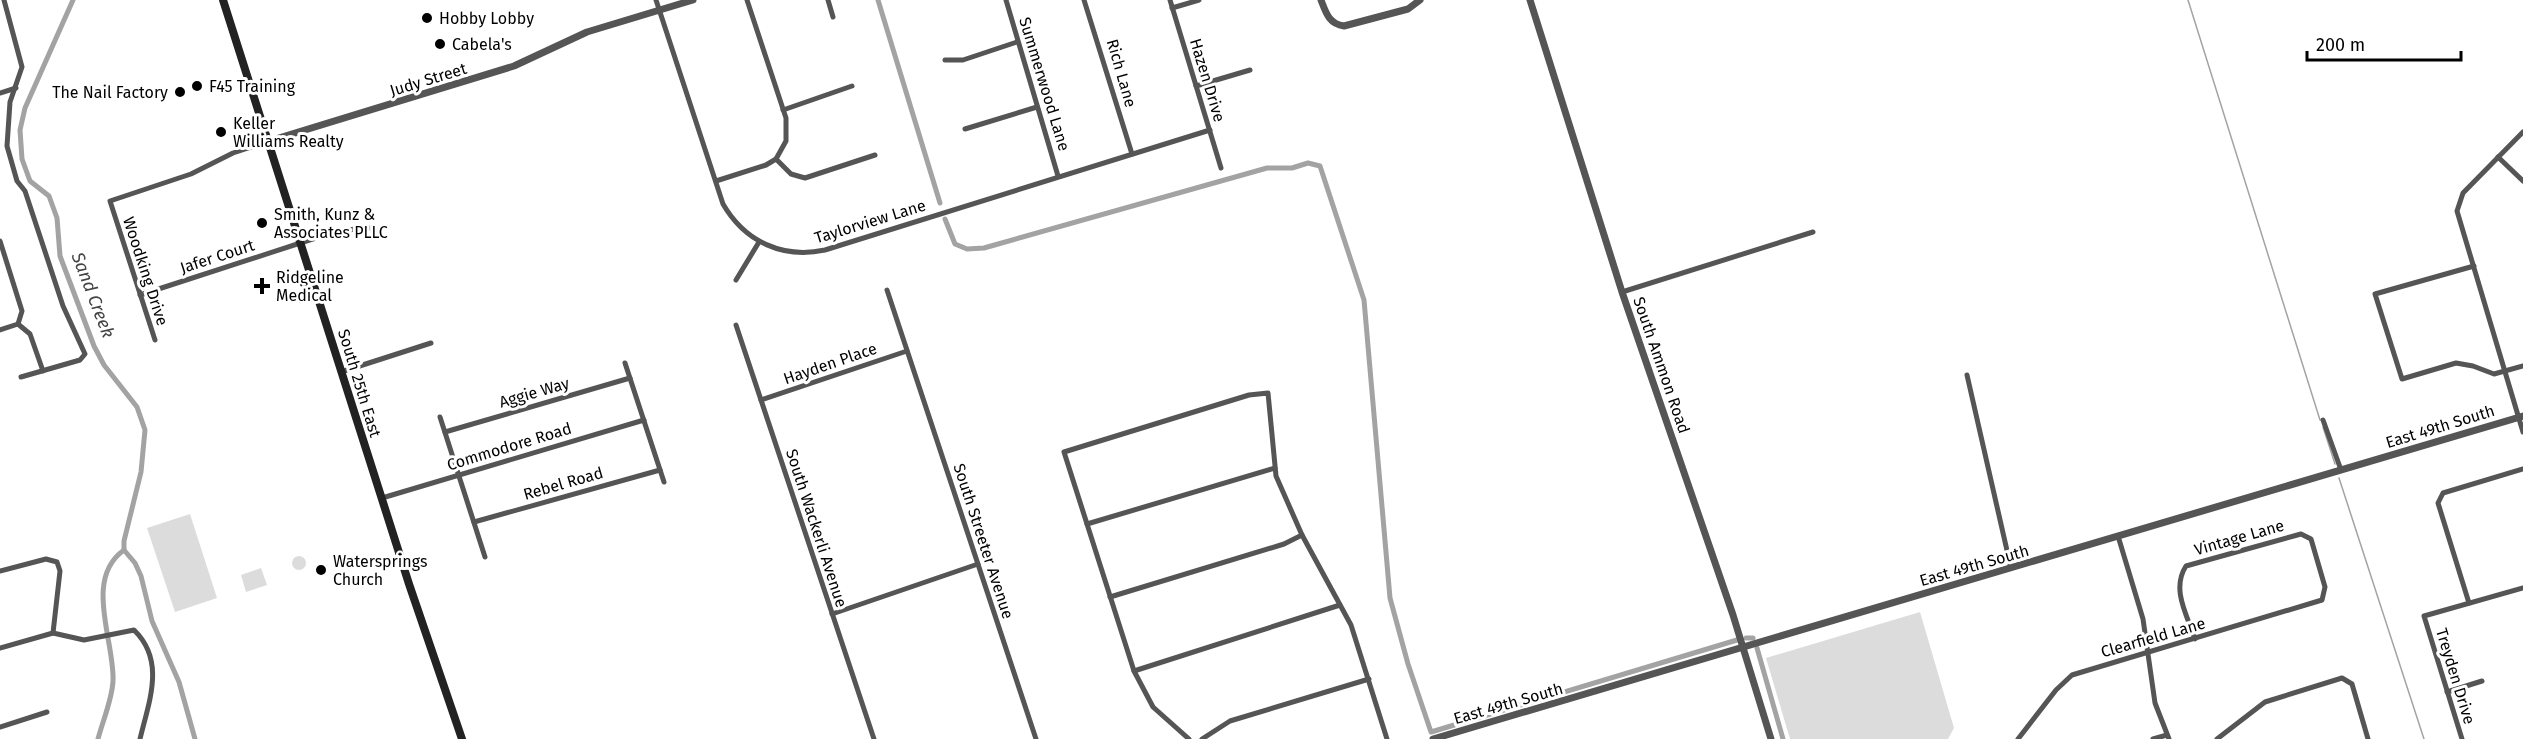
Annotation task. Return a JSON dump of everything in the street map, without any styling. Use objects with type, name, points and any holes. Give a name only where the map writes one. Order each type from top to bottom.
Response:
[{"type":"main road","name":"South 25th East","points":[[223,0],[344,371],[382,498],[462,739]]},
{"type":"street","points":[[4,0],[22,67],[10,102],[7,146],[17,181],[25,191],[63,306],[85,354],[80,360],[21,377]]},
{"type":"street","name":"Taylorview Lane","points":[[657,0],[728,213],[743,230],[759,242],[784,252],[809,254],[1210,130]]},
{"type":"street","name":"Judy Street","points":[[269,141],[514,66],[587,32],[693,0]]},
{"type":"street","points":[[716,181],[766,165],[776,159],[786,141],[788,126],[747,0]]},
{"type":"street","points":[[828,0],[833,17]]},
{"type":"street","name":"Summerwood Lane","points":[[1006,0],[1058,176]]},
{"type":"street","name":"Rich Lane","points":[[1084,0],[1132,154]]},
{"type":"street","name":"Hazen Drive","points":[[1170,0],[1221,168]]},
{"type":"street","points":[[1172,8],[1199,0]]},
{"type":"street","points":[[1321,0],[1329,18],[1342,26],[1408,9],[1420,0]]},
{"type":"street","name":"South Ammon Road","points":[[1530,0],[1622,292],[1743,646],[1771,739]]},
{"type":"street","points":[[945,60],[963,60],[1017,42]]},
{"type":"street","points":[[1196,86],[1250,70]]},
{"type":"street","points":[[783,110],[852,86]]},
{"type":"street","points":[[0,93],[16,88]]},
{"type":"street","points":[[965,129],[1037,107]]},
{"type":"street","points":[[2523,132],[2463,193],[2457,211],[2505,372],[2521,417],[2523,432]]},
{"type":"street","name":"Woodking Drive","points":[[154,340],[110,201],[191,174],[232,153],[269,141]]},
{"type":"street","points":[[776,159],[791,174],[805,178],[875,155]]},
{"type":"street","points":[[2498,157],[2523,181]]},
{"type":"street","name":"Jafer Court","points":[[140,295],[343,231],[375,229]]},
{"type":"street","points":[[1622,292],[1812,232]]},
{"type":"street","points":[[0,241],[22,311],[18,324]]},
{"type":"street","points":[[736,280],[759,242]]},
{"type":"street","points":[[2474,266],[2375,294],[2402,379],[2456,363],[2473,366],[2494,374],[2523,366]]},
{"type":"street","name":"South Streeter Avenue","points":[[887,290],[1036,739]]},
{"type":"street","points":[[18,324],[30,334],[42,370]]},
{"type":"street","points":[[0,330],[18,324]]},
{"type":"street","name":"South Wackerli Avenue","points":[[736,325],[874,739]]},
{"type":"street","points":[[344,371],[431,343]]},
{"type":"street","name":"Hayden Place","points":[[761,400],[908,351]]},
{"type":"street","points":[[625,363],[664,482]]},
{"type":"street","points":[[1967,375],[2011,568]]},
{"type":"street","name":"Aggie Way","points":[[445,432],[630,378]]},
{"type":"street","points":[[1189,739],[1153,706],[1134,671],[1064,452],[1249,395],[1269,393],[1275,468],[1302,535],[1340,605],[1358,644],[1387,739]]},
{"type":"street","points":[[440,417],[485,556]]},
{"type":"street","name":"East 49th South","points":[[1433,739],[2521,417]]},
{"type":"street","name":"Commodore Road","points":[[382,498],[644,420]]},
{"type":"street","points":[[2323,420],[2341,470]]},
{"type":"street","points":[[1087,524],[1275,468]]},
{"type":"street","points":[[2469,603],[2438,503],[2443,493],[2523,469]]},
{"type":"street","name":"Rebel Road","points":[[474,522],[660,470]]},
{"type":"street","name":"Vintage Lane","points":[[2195,639],[2178,587],[2180,575],[2186,566],[2301,534],[2311,539],[2325,587],[2322,600]]},
{"type":"street","points":[[1110,597],[1284,544],[1302,535]]},
{"type":"street","points":[[2118,536],[2143,619],[2155,703],[2168,737],[2153,739]]},
{"type":"street","points":[[0,571],[46,558],[57,562],[60,571],[53,633]]},
{"type":"street","points":[[832,614],[978,564]]},
{"type":"street","name":"Treyden Drive","points":[[2462,739],[2424,615],[2523,588]]},
{"type":"street","name":"Clearfield Lane","points":[[2018,739],[2056,690],[2072,675],[2322,600]]},
{"type":"street","points":[[1134,671],[1340,605]]},
{"type":"street","points":[[0,648],[53,633],[84,640],[134,630],[140,636],[154,662],[154,678],[140,739]]},
{"type":"street","points":[[2217,739],[2265,702],[2342,678],[2352,684],[2368,739]]},
{"type":"street","points":[[1202,739],[1230,721],[1369,679]]},
{"type":"street","points":[[2447,692],[2482,681]]},
{"type":"street","points":[[0,727],[48,712]]},
{"type":"shaded area","points":[[190,514],[217,598],[175,612],[147,528]]},
{"type":"shaded area","points":[[296,556],[302,556],[306,563],[302,570],[296,570],[292,566],[292,560]]},
{"type":"shaded area","points":[[261,568],[267,585],[246,592],[241,575]]},
{"type":"shaded area","points":[[1920,612],[1954,728],[1948,739],[1790,739],[1766,658]]},
{"type":"waterway","name":"Sand Creek","points":[[73,0],[25,108],[20,130],[22,159],[30,181],[49,196],[57,218],[60,256],[94,346],[104,365],[137,407],[145,430],[141,472],[124,541],[124,550],[135,563],[141,576],[152,621],[179,682],[195,739]]},
{"type":"waterway","points":[[878,0],[940,203]]},
{"type":"waterway","points":[[2188,0],[2320,420]]},
{"type":"waterway","points":[[945,219],[955,244],[967,249],[984,248],[1267,168],[1292,168],[1308,163],[1320,166],[1364,300],[1390,598],[1408,664],[1431,732],[1737,640]]},
{"type":"waterway","points":[[2323,427],[2335,464]]},
{"type":"waterway","points":[[2339,478],[2424,739]]},
{"type":"waterway","points":[[98,739],[113,681],[104,612],[105,577],[112,562],[124,550]]},
{"type":"waterway","points":[[1746,638],[1753,638]]},
{"type":"waterway","points":[[1757,648],[1783,739]]},
{"type":"place","name":"Hobby Lobby","points":[[427,18]]},
{"type":"place","name":"Cabela's","points":[[440,44]]},
{"type":"place","name":"F45 Training","points":[[197,86]]},
{"type":"place","name":"The Nail Factory","points":[[180,92]]},
{"type":"place","name":"Keller Williams Realty","points":[[221,132]]},
{"type":"place","name":"Smith, Kunz & Associates PLLC","points":[[262,223]]},
{"type":"place","name":"Ridgeline Medical","points":[[262,286]]},
{"type":"place","name":"Watersprings Church","points":[[321,570]]}]
